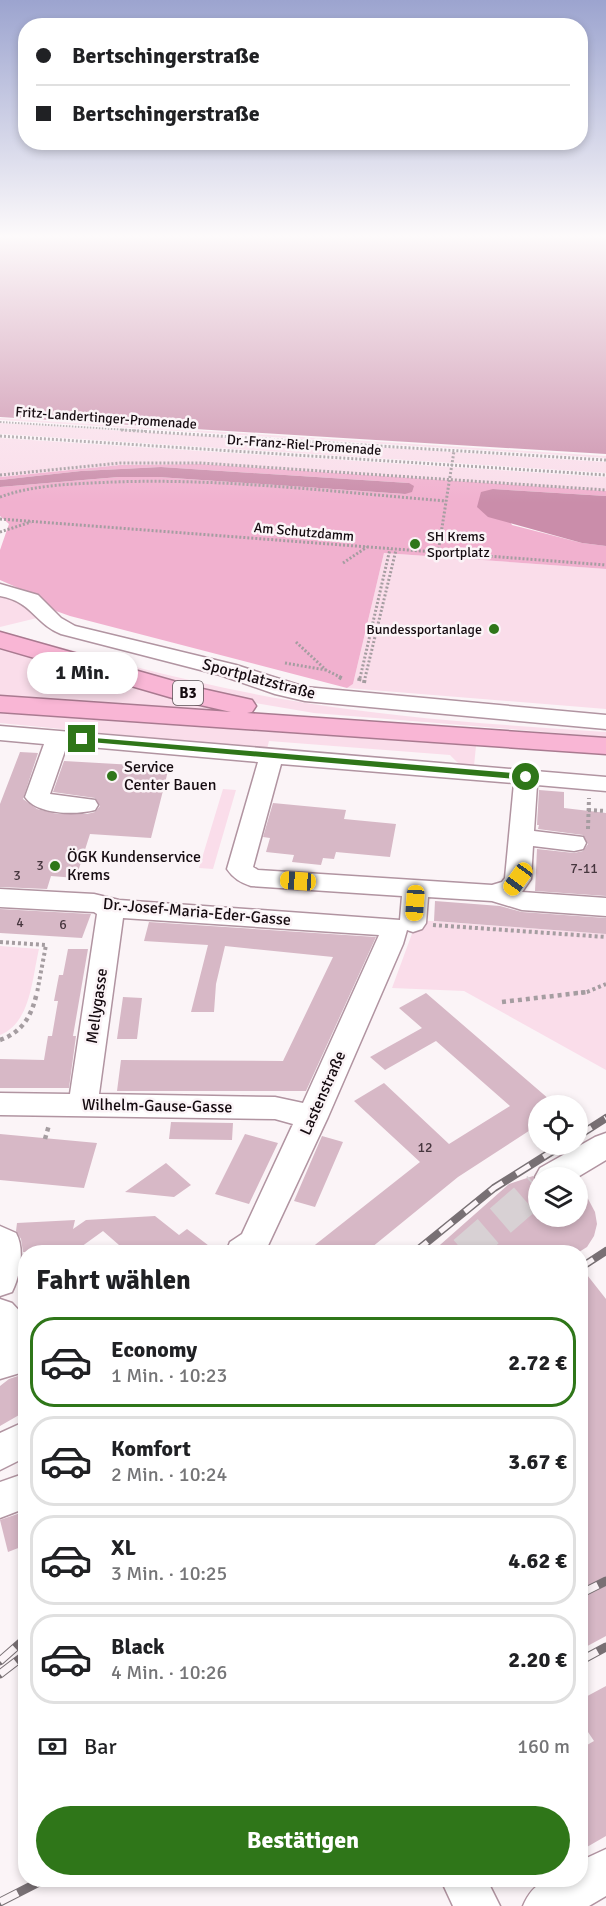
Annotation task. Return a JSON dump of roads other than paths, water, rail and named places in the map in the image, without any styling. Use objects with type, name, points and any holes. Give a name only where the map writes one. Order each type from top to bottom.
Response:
[{"type":"highway","name":"B3","points":[[0,640],[193,695],[379,731]]},
{"type":"highway","name":"B3","points":[[0,704],[606,746]]},
{"type":"street","name":"Sportplatzstraße","points":[[0,590],[28,598],[39,606],[55,625],[68,630],[131,648],[228,670],[305,694],[388,704],[606,722]]},
{"type":"street","points":[[0,733],[483,773],[598,787]]},
{"type":"street","points":[[58,737],[38,797],[49,803],[86,805]]},
{"type":"street","points":[[272,755],[240,869],[251,878],[492,893],[522,901],[606,907]]},
{"type":"street","points":[[483,773],[485,758],[606,766]]},
{"type":"street","points":[[492,893],[511,889],[518,879],[526,777]]},
{"type":"street","points":[[521,837],[581,838]]},
{"type":"street","name":"Lastenstraße","points":[[251,1245],[313,1117],[390,944],[403,925],[416,889]]},
{"type":"street","name":"Dr.-Josef-Maria-Eder-Gasse","points":[[0,898],[94,903],[106,907],[403,925]]},
{"type":"street","name":"Mellygasse","points":[[83,1105],[110,914],[106,907]]},
{"type":"street","name":"Wilhelm-Gause-Gasse","points":[[0,1104],[275,1108],[313,1117]]},
{"type":"street","points":[[568,1167],[606,1145]]},
{"type":"street","points":[[0,1239],[5,1242],[0,1282]]},
{"type":"street","points":[[0,1313],[14,1329],[17,1345],[8,1362],[0,1364]]},
{"type":"street","points":[[0,1453],[18,1442]]},
{"type":"street","points":[[0,1500],[18,1493]]},
{"type":"street","points":[[588,1881],[606,1870]]},
{"type":"street","points":[[468,1887],[477,1906]]},
{"type":"street","points":[[546,1906],[578,1887]]},
{"type":"tunnel","points":[[472,1245],[528,1197]]},
{"type":"railway","points":[[588,1130],[606,1118]]},
{"type":"railway","points":[[424,1245],[494,1188],[546,1155]]},
{"type":"railway","points":[[588,1263],[606,1251]]},
{"type":"railway","points":[[588,1590],[606,1581]]},
{"type":"railway","points":[[0,1661],[18,1645]]},
{"type":"railway","points":[[588,1657],[606,1647]]},
{"type":"railway","points":[[0,1674],[18,1660]]},
{"type":"railway","points":[[0,1902],[29,1887]]},
{"type":"place","name":"SH Krems Sportplatz","points":[[415,544]]},
{"type":"place","name":"Bundessportanlage","points":[[494,629]]},
{"type":"place","name":"Service Center Bauen","points":[[112,776]]},
{"type":"place","name":"ÖGK Kundenservice Krems","points":[[55,866]]}]
